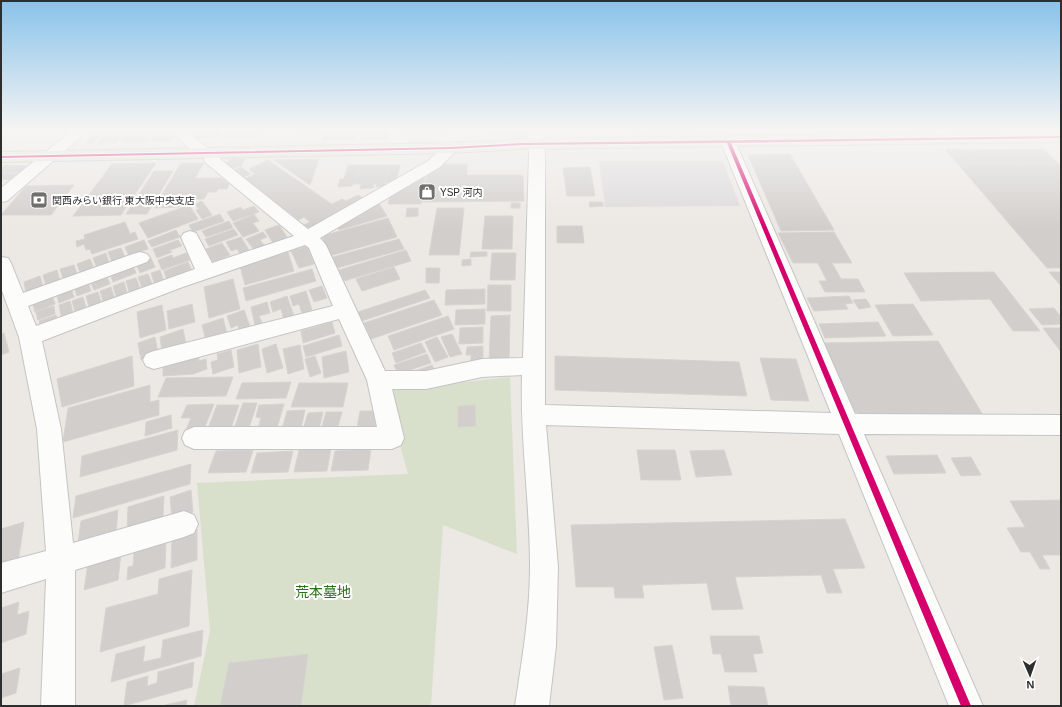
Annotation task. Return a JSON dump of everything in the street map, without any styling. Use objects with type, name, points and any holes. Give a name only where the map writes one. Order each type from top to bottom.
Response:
[{"type":"street","points":[[1,197],[44,162]]},
{"type":"street","points":[[194,438],[392,438],[378,380],[345,310],[317,245],[306,238],[214,162]]},
{"type":"street","points":[[30,337],[206,272],[306,238],[436,162]]},
{"type":"street","points":[[532,706],[540,646],[544,567],[533,415],[535,162]]},
{"type":"street","points":[[737,162],[966,706]]},
{"type":"street","points":[[190,237],[206,272]]},
{"type":"street","points":[[16,303],[140,258]]},
{"type":"street","points":[[1,263],[30,337],[49,429],[61,559],[58,706]]},
{"type":"street","points":[[154,360],[345,310]]},
{"type":"street","points":[[378,380],[426,380],[482,368],[534,366]]},
{"type":"street","points":[[533,415],[847,424],[1061,425]]},
{"type":"street","points":[[1,578],[61,559],[184,524]]},
{"type":"shaded area","points":[[599,162],[723,162],[740,206],[605,207]]},
{"type":"green space","name":"荒本墓地","points":[[510,377],[517,554],[443,525],[431,706],[194,706],[210,631],[197,483],[408,474],[385,391]]},
{"type":"building","points":[[228,162],[243,162],[241,166],[233,168],[226,164]]},
{"type":"building","points":[[264,162],[271,162],[343,212],[311,229],[304,225],[310,222],[304,217],[299,220],[244,179],[255,174],[249,169]]},
{"type":"building","points":[[277,162],[318,162],[310,185]]},
{"type":"building","points":[[751,162],[795,162],[834,230],[781,231]]},
{"type":"building","points":[[956,162],[972,162],[974,164],[958,164]]},
{"type":"building","points":[[972,162],[1058,163],[974,164]]},
{"type":"building","points":[[156,163],[121,215],[73,216],[112,164]]},
{"type":"building","points":[[181,163],[204,163],[195,178],[221,178],[229,184],[227,189],[218,189],[216,192],[208,192],[204,199],[187,199],[184,204],[178,207],[154,208]]},
{"type":"building","points":[[1058,163],[1061,167],[1061,268],[1047,268],[958,164]]},
{"type":"building","points":[[442,164],[467,164],[467,175],[523,175],[524,201],[422,202],[427,173]]},
{"type":"building","points":[[5,165],[28,166],[20,173],[1,172],[1,168]]},
{"type":"building","points":[[348,165],[361,165],[356,184],[353,184],[352,186],[338,187],[340,179],[344,179]]},
{"type":"building","points":[[361,165],[389,165],[384,187],[376,187],[377,184],[374,184],[373,188],[360,189],[361,184],[356,184]]},
{"type":"building","points":[[389,165],[400,165],[396,182],[385,182]]},
{"type":"building","points":[[241,167],[251,174],[242,178],[232,171]]},
{"type":"building","points":[[590,167],[595,196],[567,196],[563,168]]},
{"type":"building","points":[[154,171],[173,171],[147,214],[126,214]]},
{"type":"building","points":[[1,173],[19,174],[13,180],[1,179]]},
{"type":"building","points":[[421,176],[425,176],[421,204],[388,204],[390,196]]},
{"type":"building","points":[[74,185],[51,215],[1,215],[26,186]]},
{"type":"building","points":[[358,195],[365,200],[343,212],[332,204],[342,199],[346,201]]},
{"type":"building","points":[[202,201],[212,215],[202,219],[196,210],[199,209],[195,204]]},
{"type":"building","points":[[378,202],[387,216],[339,230],[336,224]]},
{"type":"building","points":[[589,202],[602,202],[604,206],[590,207]]},
{"type":"building","points":[[511,203],[520,203],[520,208],[511,208]]},
{"type":"building","points":[[189,205],[198,219],[148,238],[139,223]]},
{"type":"building","points":[[254,206],[259,212],[233,221],[227,212],[241,207],[243,210]]},
{"type":"building","points":[[407,208],[418,208],[418,216],[406,217]]},
{"type":"building","points":[[437,208],[464,208],[459,255],[429,255]]},
{"type":"building","points":[[220,214],[224,221],[193,232],[189,225]]},
{"type":"building","points":[[254,214],[259,221],[253,223],[259,231],[243,237],[233,223]]},
{"type":"building","points":[[485,216],[513,216],[512,249],[482,249]]},
{"type":"building","points":[[388,218],[397,237],[329,256],[322,236]]},
{"type":"building","points":[[229,221],[233,228],[206,237],[202,231]]},
{"type":"building","points":[[125,222],[130,234],[135,232],[138,239],[92,254],[90,249],[86,250],[84,244],[77,247],[76,241],[85,239],[84,235]]},
{"type":"building","points":[[279,225],[287,237],[273,243],[265,230]]},
{"type":"building","points":[[557,226],[582,226],[584,243],[557,243]]},
{"type":"building","points":[[234,229],[238,235],[209,246],[205,239]]},
{"type":"building","points":[[176,230],[180,237],[152,247],[148,241]]},
{"type":"building","points":[[263,232],[267,237],[260,240],[265,246],[254,250],[246,239]]},
{"type":"building","points":[[834,232],[852,263],[832,263],[841,279],[858,279],[865,292],[825,292],[819,281],[827,281],[818,263],[793,263],[778,233]]},
{"type":"building","points":[[241,237],[250,252],[241,255],[237,249],[231,251],[226,242]]},
{"type":"building","points":[[399,239],[404,249],[337,268],[333,257]]},
{"type":"building","points":[[144,240],[148,249],[129,256],[125,247]]},
{"type":"building","points":[[178,240],[182,246],[170,250],[172,252],[157,258],[153,249]]},
{"type":"building","points":[[222,243],[230,255],[213,262],[206,249]]},
{"type":"building","points":[[307,246],[314,264],[299,268],[291,251]]},
{"type":"building","points":[[121,248],[125,257],[112,262],[108,252]]},
{"type":"building","points":[[406,250],[411,261],[344,281],[339,270]]},
{"type":"building","points":[[288,252],[294,271],[245,285],[240,266]]},
{"type":"building","points":[[471,252],[487,252],[487,256],[470,257]]},
{"type":"building","points":[[106,253],[109,263],[97,268],[93,258]]},
{"type":"building","points":[[186,253],[190,260],[162,270],[158,260],[172,255],[173,258]]},
{"type":"building","points":[[492,253],[516,253],[515,280],[490,280]]},
{"type":"building","points":[[151,258],[155,267],[140,273],[136,264]]},
{"type":"building","points":[[90,259],[94,269],[80,273],[77,264]]},
{"type":"building","points":[[471,259],[471,265],[462,266],[462,260]]},
{"type":"building","points":[[188,262],[192,271],[167,280],[164,271]]},
{"type":"building","points":[[74,265],[77,274],[63,279],[60,269]]},
{"type":"building","points":[[133,266],[136,273],[113,282],[110,274]]},
{"type":"building","points":[[394,267],[400,279],[362,291],[356,279]]},
{"type":"building","points":[[426,268],[440,268],[439,283],[426,283]]},
{"type":"building","points":[[312,269],[316,281],[246,301],[243,288]]},
{"type":"building","points":[[57,270],[60,281],[46,286],[43,275]]},
{"type":"building","points":[[160,270],[164,282],[155,285],[151,273]]},
{"type":"building","points":[[994,272],[1040,331],[1013,331],[990,299],[921,301],[904,273]]},
{"type":"building","points":[[1049,272],[1061,272],[1061,286]]},
{"type":"building","points":[[148,274],[153,286],[143,290],[138,277]]},
{"type":"building","points":[[106,275],[110,284],[94,290],[90,281]]},
{"type":"building","points":[[40,276],[43,287],[26,293],[24,282]]},
{"type":"building","points":[[136,278],[141,291],[130,295],[126,281]]},
{"type":"building","points":[[233,279],[240,309],[209,318],[204,287]]},
{"type":"building","points":[[88,282],[91,291],[77,296],[74,287]]},
{"type":"building","points":[[124,282],[128,296],[117,299],[113,286]]},
{"type":"building","points":[[488,285],[511,285],[511,311],[487,311]]},
{"type":"building","points":[[322,286],[327,298],[314,302],[309,290]]},
{"type":"building","points":[[111,287],[115,300],[104,304],[100,291]]},
{"type":"building","points":[[71,288],[74,297],[59,303],[56,293]]},
{"type":"building","points":[[485,289],[485,304],[445,305],[446,290]]},
{"type":"building","points":[[425,290],[430,298],[359,322],[355,313]]},
{"type":"building","points":[[306,291],[312,310],[302,313],[299,304],[293,306],[290,296]]},
{"type":"building","points":[[98,292],[102,305],[90,310],[86,296]]},
{"type":"building","points":[[52,295],[55,304],[35,312],[32,301]]},
{"type":"building","points":[[287,296],[294,316],[284,320],[281,309],[273,312],[270,302]]},
{"type":"building","points":[[849,296],[853,303],[845,304],[848,309],[814,311],[807,298]]},
{"type":"building","points":[[83,297],[87,311],[76,315],[72,301]]},
{"type":"building","points":[[866,299],[871,307],[859,309],[853,300]]},
{"type":"building","points":[[434,300],[442,315],[371,339],[364,323]]},
{"type":"building","points":[[70,301],[74,316],[62,320],[59,305]]},
{"type":"building","points":[[267,302],[270,313],[259,316],[262,323],[255,325],[251,307]]},
{"type":"building","points":[[192,304],[195,322],[169,329],[167,311]]},
{"type":"building","points":[[913,304],[933,335],[893,336],[875,305]]},
{"type":"building","points":[[162,305],[166,330],[140,338],[137,312]]},
{"type":"building","points":[[54,306],[55,314],[38,320],[36,312]]},
{"type":"building","points":[[1054,308],[1061,317],[1061,324],[1042,325],[1029,309]]},
{"type":"building","points":[[485,309],[485,324],[455,325],[456,310]]},
{"type":"building","points":[[244,310],[251,329],[240,333],[238,325],[231,328],[227,316]]},
{"type":"building","points":[[56,315],[58,322],[41,329],[39,321]]},
{"type":"building","points":[[510,315],[509,362],[489,362],[491,316]]},
{"type":"building","points":[[448,316],[454,329],[394,350],[388,336]]},
{"type":"building","points":[[223,318],[227,334],[206,341],[202,325]]},
{"type":"building","points":[[332,322],[335,333],[303,343],[301,331]]},
{"type":"building","points":[[878,322],[886,336],[825,338],[819,324]]},
{"type":"building","points":[[483,327],[483,343],[459,344],[460,328]]},
{"type":"building","points":[[1043,328],[1061,328],[1061,352]]},
{"type":"building","points":[[183,329],[186,344],[162,352],[160,337]]},
{"type":"building","points":[[4,333],[9,352],[1,355],[1,334]]},
{"type":"building","points":[[452,334],[462,354],[450,357],[441,337]]},
{"type":"building","points":[[339,335],[342,346],[306,357],[303,346]]},
{"type":"building","points":[[155,337],[158,354],[141,360],[138,343]]},
{"type":"building","points":[[437,337],[448,357],[435,362],[425,342]]},
{"type":"building","points":[[938,341],[983,415],[866,417],[854,411],[823,343]]},
{"type":"building","points":[[421,343],[426,352],[396,363],[392,353]]},
{"type":"building","points":[[258,344],[261,367],[239,373],[237,350]]},
{"type":"building","points":[[276,344],[283,368],[267,373],[262,349]]},
{"type":"building","points":[[300,345],[304,369],[288,374],[283,349]]},
{"type":"building","points":[[483,346],[483,363],[471,364],[471,355],[466,355],[467,347]]},
{"type":"building","points":[[231,350],[234,367],[213,374],[211,362],[218,360],[217,354]]},
{"type":"building","points":[[346,351],[349,372],[324,378],[322,357]]},
{"type":"building","points":[[427,354],[431,363],[398,374],[394,365]]},
{"type":"building","points":[[199,355],[199,361],[206,359],[207,369],[193,374],[163,376],[163,366]]},
{"type":"building","points":[[132,356],[134,386],[62,407],[57,379]]},
{"type":"building","points":[[315,356],[321,373],[310,377],[305,359]]},
{"type":"building","points":[[555,356],[739,362],[747,396],[555,390]]},
{"type":"building","points":[[760,358],[796,359],[809,401],[771,400]]},
{"type":"building","points":[[432,365],[436,374],[400,376]]},
{"type":"building","points":[[233,377],[226,396],[158,397],[166,378]]},
{"type":"building","points":[[291,382],[286,398],[236,399],[242,383]]},
{"type":"building","points":[[299,383],[348,383],[343,407],[291,407]]},
{"type":"building","points":[[150,385],[150,402],[159,400],[159,415],[63,442],[68,408]]},
{"type":"building","points":[[243,403],[257,403],[249,428],[234,429]]},
{"type":"building","points":[[214,404],[204,429],[186,430],[191,418],[181,418],[187,405]]},
{"type":"building","points":[[284,404],[277,428],[258,428],[261,418],[256,417],[259,405]]},
{"type":"building","points":[[217,405],[239,405],[230,431],[207,431]]},
{"type":"building","points":[[475,405],[476,426],[458,427],[458,406]]},
{"type":"building","points":[[305,410],[300,433],[281,433],[287,411]]},
{"type":"building","points":[[360,411],[378,411],[374,432],[356,433]]},
{"type":"building","points":[[323,412],[318,433],[302,433],[308,413]]},
{"type":"building","points":[[326,412],[342,412],[336,434],[320,434]]},
{"type":"building","points":[[171,415],[172,428],[145,436],[146,422]]},
{"type":"building","points":[[178,430],[177,450],[80,477],[82,456]]},
{"type":"building","points":[[331,449],[327,471],[294,472],[299,450]]},
{"type":"building","points":[[371,449],[368,470],[331,471],[335,451]]},
{"type":"building","points":[[253,450],[246,472],[208,473],[216,451]]},
{"type":"building","points":[[637,450],[675,450],[681,480],[641,480]]},
{"type":"building","points":[[724,450],[732,475],[696,477],[690,451]]},
{"type":"building","points":[[293,451],[288,472],[251,473],[257,453]]},
{"type":"building","points":[[937,455],[946,473],[894,474],[886,456]]},
{"type":"building","points":[[971,457],[981,475],[961,476],[951,458]]},
{"type":"building","points":[[191,464],[190,484],[73,518],[76,496]]},
{"type":"building","points":[[191,490],[193,512],[172,519],[170,497]]},
{"type":"building","points":[[164,496],[163,518],[127,530],[128,507]]},
{"type":"building","points":[[1061,500],[1061,555],[1042,555],[1050,569],[1040,569],[1030,552],[1021,552],[1007,528],[1025,527],[1010,501]]},
{"type":"building","points":[[118,510],[116,532],[78,543],[81,521]]},
{"type":"building","points":[[845,519],[865,568],[833,569],[842,593],[827,593],[821,575],[735,577],[743,609],[712,610],[707,583],[642,585],[644,598],[615,598],[614,587],[576,587],[571,525]]},
{"type":"building","points":[[24,522],[18,563],[1,569],[1,529]]},
{"type":"building","points":[[197,529],[197,560],[171,568],[172,537]]},
{"type":"building","points":[[166,542],[165,568],[127,580],[128,567],[133,566],[134,552]]},
{"type":"building","points":[[121,554],[118,580],[84,590],[88,563]]},
{"type":"building","points":[[192,570],[189,626],[100,652],[106,608],[158,594],[159,579]]},
{"type":"building","points":[[19,602],[17,615],[29,611],[26,634],[1,643],[1,608]]},
{"type":"building","points":[[203,630],[201,656],[111,682],[116,654],[145,646],[143,662],[161,658],[163,640]]},
{"type":"building","points":[[710,636],[759,636],[763,653],[753,654],[757,672],[725,672],[721,654],[713,654]]},
{"type":"building","points":[[672,645],[683,698],[664,700],[654,647]]},
{"type":"building","points":[[308,654],[301,706],[220,706],[229,663]]},
{"type":"building","points":[[194,662],[192,687],[124,706],[127,682],[148,676],[147,686],[157,683],[158,672]]},
{"type":"building","points":[[20,668],[16,693],[1,698],[1,674]]},
{"type":"building","points":[[728,686],[764,687],[768,706],[731,706]]},
{"type":"building","points":[[187,700],[186,706],[161,706]]},
{"type":"cycle path","points":[[737,162],[966,706]]},
{"type":"place","name":"YSP 河内","points":[[427,192]]},
{"type":"place","name":"関西みらい銀行 東大阪中央支店","points":[[39,200]]}]
